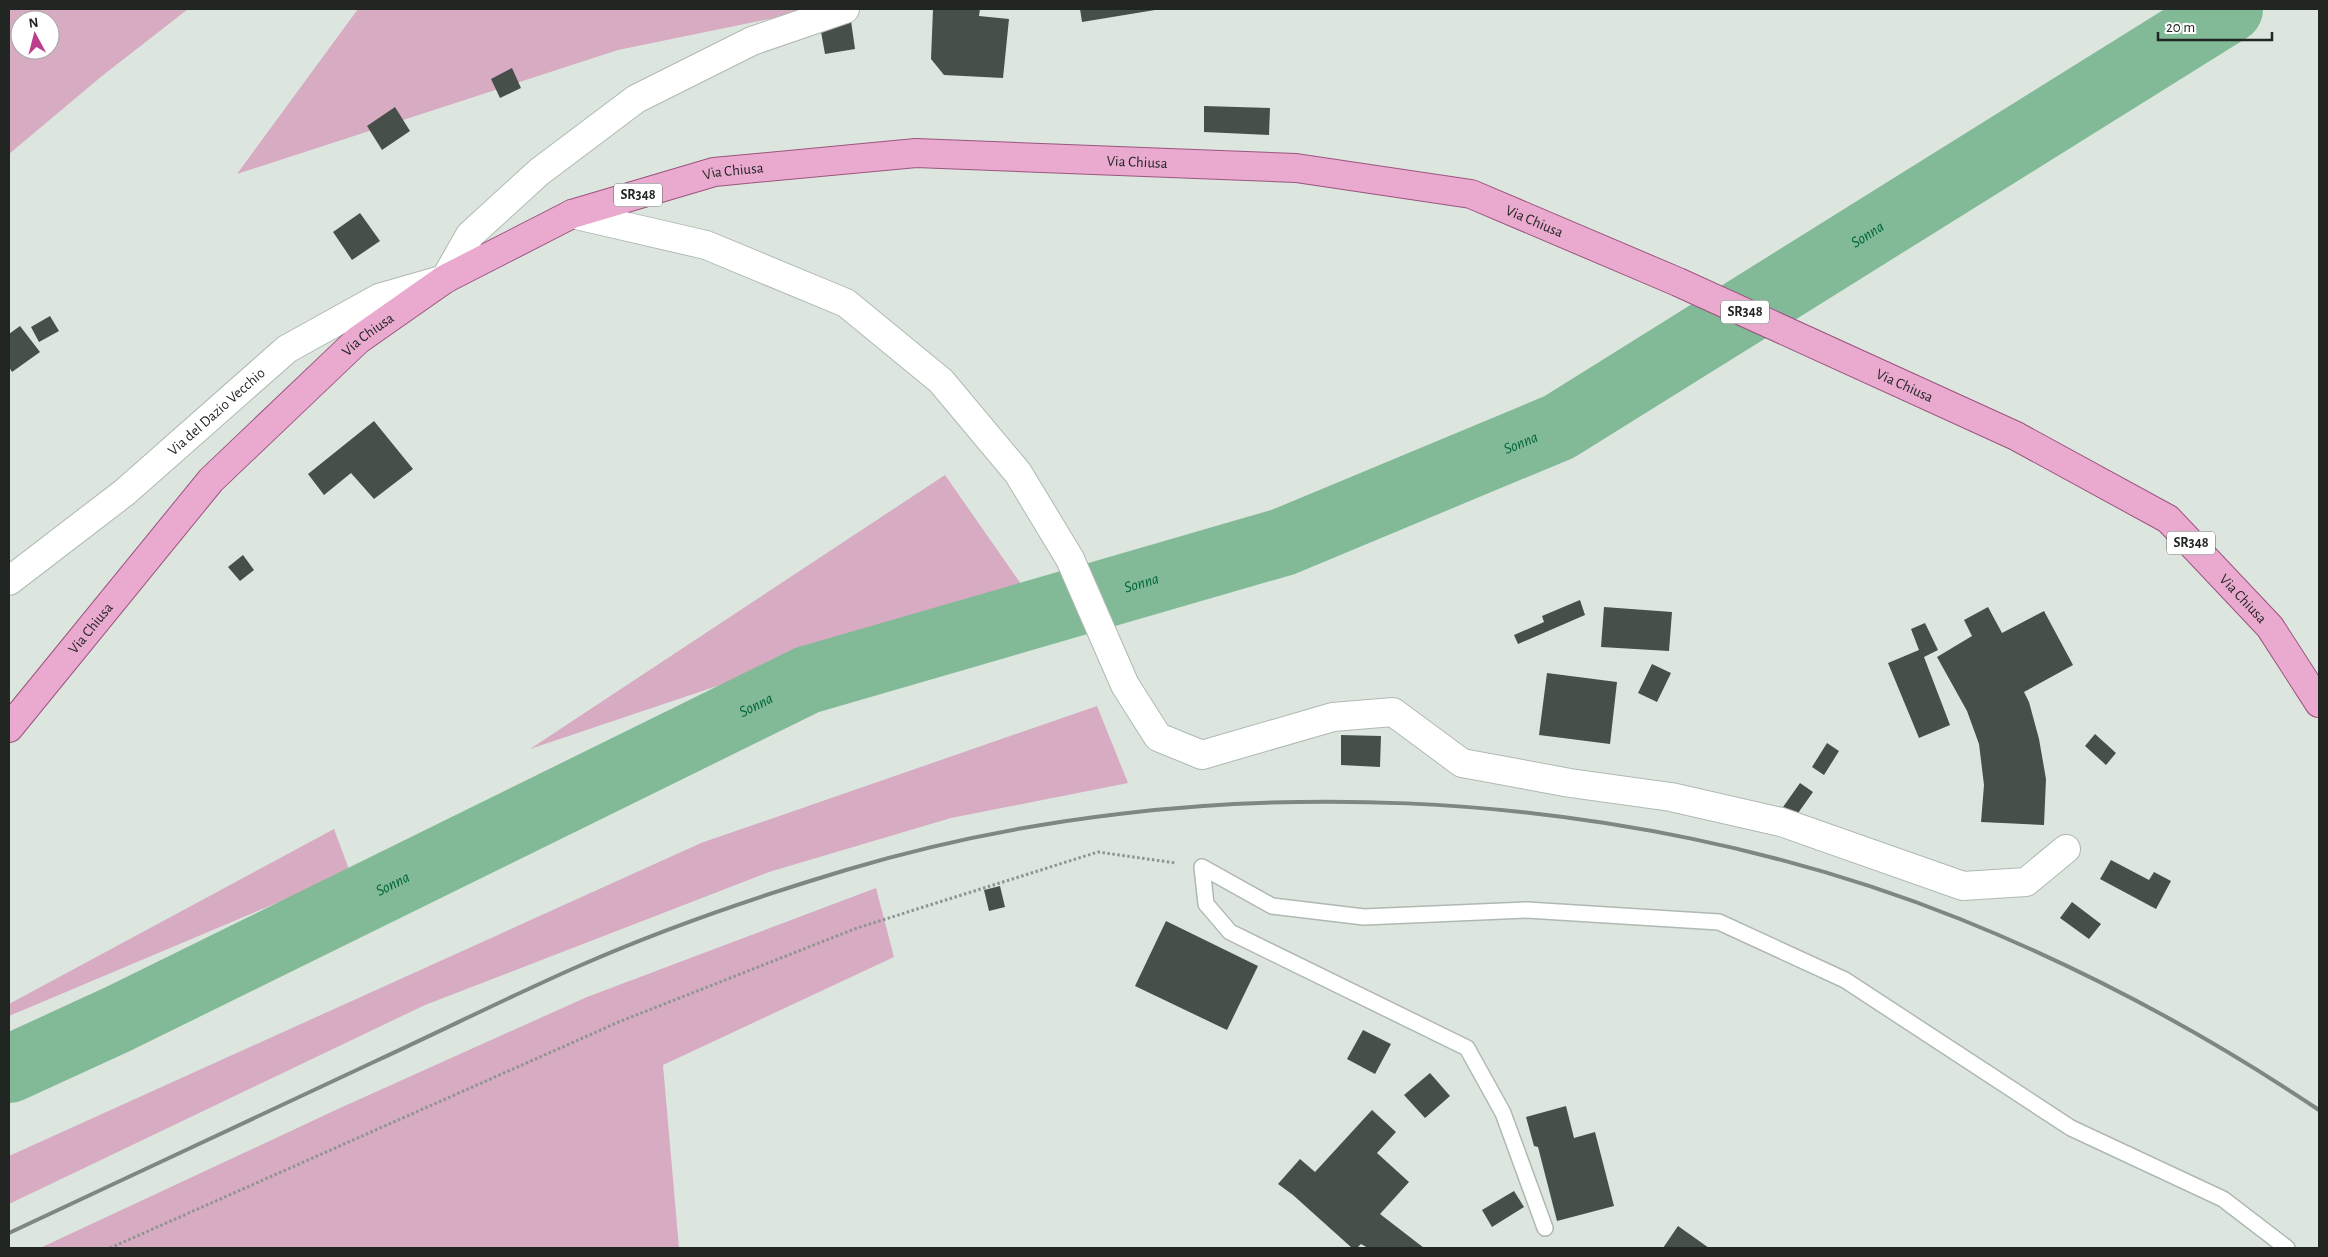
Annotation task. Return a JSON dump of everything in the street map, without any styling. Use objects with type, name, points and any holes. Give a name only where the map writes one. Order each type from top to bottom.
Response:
[{"type":"main road","name":"Via Chiusa","points":[[9,728],[211,480],[358,340],[444,279],[572,214],[714,172],[916,153],[1296,168],[1471,194],[1678,282],[2016,436],[2168,519],[2270,626],[2319,703]]},
{"type":"street","points":[[444,279],[470,235],[539,172],[636,99],[752,42],[846,9]]},
{"type":"street","points":[[572,214],[706,245],[846,303],[941,381],[1018,473],[1070,559],[1125,685],[1158,737],[1202,755],[1333,717],[1393,712],[1462,762],[1570,784],[1671,797],[1781,822],[1963,886],[2026,882],[2066,849]]},
{"type":"street","name":"Via del Dazio Vecchio","points":[[9,581],[125,492],[287,349],[379,298],[444,279]]},
{"type":"lane","points":[[1202,867],[1206,904],[1230,932],[1467,1048],[1502,1113],[1545,1228]]},
{"type":"lane","points":[[1202,867],[1272,906],[1364,917],[1527,910],[1718,922],[1845,980],[2071,1128],[2222,1199],[2287,1248]]},
{"type":"path","points":[[110,1248],[621,1021],[857,928],[1098,852],[1202,867]]},
{"type":"shaded area","points":[[9,9],[188,9],[102,76],[9,154]]},
{"type":"shaded area","points":[[358,9],[818,9],[618,50],[237,174]]},
{"type":"shaded area","points":[[945,475],[1021,584],[530,749]]},
{"type":"shaded area","points":[[1097,706],[1128,783],[951,818],[769,872],[425,1005],[9,1204],[9,1156],[701,843]]},
{"type":"shaded area","points":[[334,829],[350,872],[9,1016],[9,1004]]},
{"type":"shaded area","points":[[876,888],[894,957],[663,1065],[679,1248],[40,1248],[340,1108],[587,997]]},
{"type":"building","points":[[933,9],[980,9],[979,16],[1009,19],[1003,78],[944,75],[931,59]]},
{"type":"building","points":[[1080,9],[1155,9],[1155,10],[1082,22]]},
{"type":"building","points":[[851,21],[855,49],[825,54],[820,26]]},
{"type":"building","points":[[512,68],[521,88],[500,98],[491,79]]},
{"type":"building","points":[[1204,106],[1270,108],[1269,135],[1204,132]]},
{"type":"building","points":[[395,107],[410,131],[382,150],[367,126]]},
{"type":"building","points":[[360,213],[380,241],[352,260],[333,232]]},
{"type":"building","points":[[50,316],[59,331],[39,342],[31,327]]},
{"type":"building","points":[[20,326],[40,352],[12,372],[9,367],[9,334]]},
{"type":"building","points":[[374,421],[413,469],[374,499],[351,473],[324,495],[308,474]]},
{"type":"building","points":[[243,555],[254,570],[240,581],[228,567]]},
{"type":"building","points":[[1580,600],[1585,615],[1518,644],[1514,635],[1544,622],[1542,616]]},
{"type":"building","points":[[1604,607],[1672,612],[1669,651],[1601,647]]},
{"type":"building","points":[[1988,607],[2002,633],[2044,611],[2073,665],[2024,692],[2029,702],[2039,739],[2046,779],[2044,825],[1981,822],[1984,785],[1979,744],[1967,711],[1937,657],[1972,636],[1964,620]]},
{"type":"building","points":[[1925,623],[1938,650],[1924,657],[1950,725],[1919,738],[1888,663],[1919,650],[1911,629]]},
{"type":"building","points":[[1652,664],[1671,673],[1657,702],[1638,693]]},
{"type":"building","points":[[1547,673],[1617,682],[1610,744],[1539,735]]},
{"type":"building","points":[[2095,734],[2116,753],[2106,765],[2085,746]]},
{"type":"building","points":[[1341,735],[1381,736],[1380,767],[1341,765]]},
{"type":"building","points":[[1827,743],[1839,751],[1824,775],[1812,767]]},
{"type":"building","points":[[1800,783],[1813,792],[1796,816],[1783,807]]},
{"type":"building","points":[[2111,860],[2149,880],[2154,872],[2171,881],[2156,909],[2100,879]]},
{"type":"building","points":[[1000,886],[1005,907],[989,911],[984,890]]},
{"type":"building","points":[[2072,902],[2101,924],[2089,939],[2060,918]]},
{"type":"building","points":[[1166,921],[1258,966],[1227,1030],[1135,986]]},
{"type":"building","points":[[1363,1030],[1391,1044],[1375,1074],[1347,1059]]},
{"type":"building","points":[[1430,1073],[1450,1096],[1425,1118],[1404,1095]]},
{"type":"building","points":[[1566,1106],[1574,1138],[1595,1132],[1614,1206],[1557,1221],[1538,1147],[1534,1146],[1526,1117]]},
{"type":"building","points":[[1372,1110],[1396,1132],[1377,1153],[1409,1182],[1380,1214],[1424,1248],[1368,1248],[1361,1244],[1357,1248],[1352,1248],[1278,1184],[1300,1159],[1315,1172]]},
{"type":"building","points":[[1514,1191],[1524,1207],[1492,1227],[1482,1210]]},
{"type":"building","points":[[1678,1226],[1709,1248],[1663,1248]]},
{"type":"waterway","name":"Sonna","points":[[9,1069],[118,1019],[807,680],[1283,542],[1559,427],[2229,9]]},
{"type":"railway","points":[[9,1233],[554,977],[644,939],[745,902],[846,870],[981,836],[1121,814],[1263,803],[1407,803],[1550,815],[1691,839],[1828,873],[1960,919],[2100,982],[2233,1055],[2319,1110]]}]
